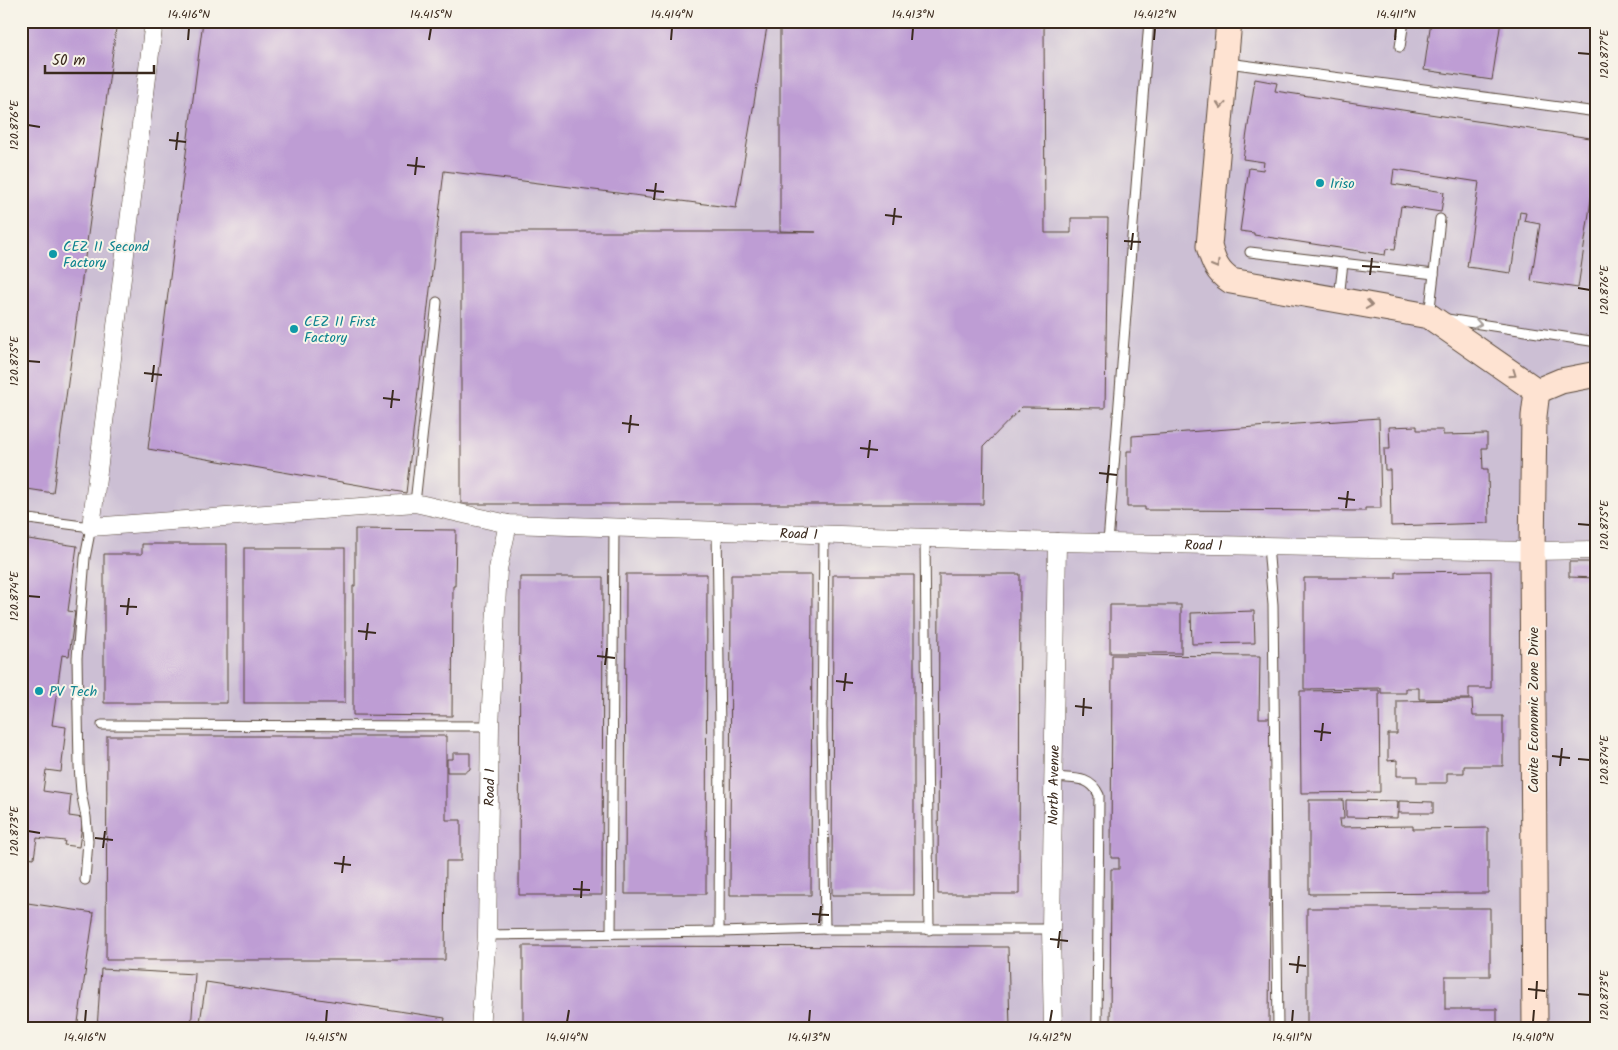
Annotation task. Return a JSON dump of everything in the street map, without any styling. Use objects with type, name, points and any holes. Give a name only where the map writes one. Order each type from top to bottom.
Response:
[{"type":"street","points":[[154,21],[91,527],[415,503],[508,524]]},
{"type":"street","points":[[1228,21],[1209,246],[1212,259],[1218,270],[1231,281],[1429,316],[1537,391],[1561,381],[1597,374]]},
{"type":"street","name":"Cavite Economic Zone Drive","points":[[1535,1029],[1532,551],[1534,416],[1537,391]]},
{"type":"street","name":"Road 1","points":[[480,1029],[487,935],[490,726],[498,569],[508,524],[1057,542],[1532,551],[1597,550]]},
{"type":"street","name":"North Avenue","points":[[1053,1029],[1051,929],[1057,542]]},
{"type":"lane","points":[[1108,543],[1149,21]]},
{"type":"lane","points":[[1400,47],[1404,21]]},
{"type":"lane","points":[[1224,62],[1597,112]]},
{"type":"lane","points":[[1440,219],[1429,316],[1597,342]]},
{"type":"lane","points":[[1250,252],[1434,274]]},
{"type":"lane","points":[[1339,300],[1343,263]]},
{"type":"lane","points":[[415,503],[437,302]]},
{"type":"lane","points":[[21,518],[91,527],[84,558],[77,658],[78,766],[88,841],[85,880]]},
{"type":"lane","points":[[611,933],[614,528]]},
{"type":"lane","points":[[717,531],[720,731],[719,932]]},
{"type":"lane","points":[[824,535],[822,726],[825,929]]},
{"type":"lane","points":[[926,538],[929,930]]},
{"type":"lane","points":[[1268,546],[1273,605],[1278,1029]]},
{"type":"lane","points":[[102,725],[490,726]]},
{"type":"lane","points":[[1053,777],[1088,780],[1096,788],[1099,795],[1097,1029]]},
{"type":"lane","points":[[487,935],[825,929],[1051,929]]},
{"type":"shaded area","points":[[21,21],[1597,21],[1597,1029],[21,1029]]},
{"type":"building","name":"CEZ II Second Factory","points":[[21,21],[117,21],[53,493],[21,488]]},
{"type":"building","name":"CEZ II First Factory","points":[[203,21],[768,21],[736,208],[444,171],[406,493],[148,449]]},
{"type":"building","points":[[780,21],[1044,21],[1045,233],[1071,233],[1071,218],[1108,218],[1105,408],[1022,407],[984,446],[983,504],[461,504],[461,232],[816,232],[780,231]]},
{"type":"building","points":[[1431,21],[1501,21],[1492,80],[1424,70]]},
{"type":"building","name":"Iriso","points":[[1255,79],[1277,83],[1275,91],[1597,139],[1597,159],[1578,288],[1531,281],[1540,224],[1524,221],[1526,213],[1520,212],[1511,273],[1467,267],[1479,182],[1394,169],[1392,184],[1444,192],[1441,212],[1401,206],[1395,250],[1386,249],[1385,255],[1254,235],[1254,233],[1240,231],[1249,168],[1263,170],[1264,162],[1243,159]]},
{"type":"building","points":[[1597,267],[1597,279],[1594,278]]},
{"type":"building","points":[[1379,418],[1381,508],[1365,508],[1365,511],[1145,510],[1145,507],[1127,507],[1127,451],[1132,451],[1132,436]]},
{"type":"building","points":[[1417,426],[1417,430],[1443,430],[1443,435],[1487,434],[1487,448],[1482,448],[1483,469],[1488,469],[1489,523],[1391,526],[1390,470],[1385,470],[1384,449],[1390,449],[1389,427]]},
{"type":"building","points":[[355,529],[456,530],[455,586],[453,586],[452,716],[353,715]]},
{"type":"building","name":"PV Tech","points":[[21,538],[77,546],[68,611],[75,612],[69,656],[62,655],[52,725],[66,727],[61,772],[46,770],[43,791],[71,795],[69,816],[83,818],[79,847],[64,845],[65,841],[37,838],[34,858],[21,856]]},
{"type":"building","points":[[142,544],[227,544],[227,703],[104,703],[104,554],[142,554]]},
{"type":"building","points":[[244,548],[345,548],[345,703],[244,703]]},
{"type":"building","points":[[1569,562],[1597,562],[1597,578],[1569,577]]},
{"type":"building","points":[[1491,571],[1491,688],[1469,688],[1469,699],[1419,699],[1419,688],[1406,688],[1406,693],[1381,693],[1381,688],[1304,689],[1304,578],[1396,578],[1396,572]]},
{"type":"building","points":[[626,574],[707,574],[706,894],[625,894]]},
{"type":"building","points":[[939,574],[1020,574],[1019,894],[938,894]]},
{"type":"building","points":[[731,575],[812,575],[811,895],[730,895]]},
{"type":"building","points":[[833,575],[914,575],[914,895],[832,895]]},
{"type":"building","points":[[520,577],[603,577],[602,895],[519,895]]},
{"type":"building","points":[[1110,605],[1181,605],[1181,653],[1110,653]]},
{"type":"building","points":[[1254,611],[1255,643],[1192,644],[1191,613]]},
{"type":"building","points":[[1112,655],[1260,656],[1259,718],[1271,718],[1269,1029],[1110,1029],[1111,869],[1119,869],[1119,858],[1111,858]]},
{"type":"building","points":[[1379,690],[1380,792],[1301,793],[1300,691]]},
{"type":"building","points":[[1472,700],[1473,716],[1503,716],[1503,766],[1464,766],[1464,773],[1447,773],[1447,783],[1417,783],[1417,776],[1397,776],[1397,760],[1388,761],[1388,734],[1397,734],[1397,701]]},
{"type":"building","points":[[107,736],[446,736],[446,820],[461,820],[461,861],[446,861],[445,960],[106,960]]},
{"type":"building","points":[[453,753],[470,753],[470,769],[466,772],[447,772],[447,759],[453,759]]},
{"type":"building","points":[[1309,800],[1343,800],[1344,819],[1339,819],[1340,827],[1413,826],[1413,829],[1488,828],[1488,893],[1309,894]]},
{"type":"building","points":[[1346,800],[1398,801],[1397,818],[1346,817]]},
{"type":"building","points":[[1399,801],[1433,802],[1433,813],[1399,813]]},
{"type":"building","points":[[21,902],[94,913],[77,1029],[21,1029]]},
{"type":"building","points":[[1307,908],[1490,908],[1490,976],[1445,976],[1445,1009],[1497,1009],[1497,1029],[1307,1029]]},
{"type":"building","points":[[523,946],[1008,947],[1010,1029],[523,1029]]},
{"type":"building","points":[[101,969],[195,974],[191,1029],[97,1029]]},
{"type":"building","points":[[206,982],[445,1018],[443,1029],[199,1029]]},
{"type":"place","name":"Iriso","points":[[1320,183]]},
{"type":"place","name":"CEZ II Second Factory","points":[[53,254]]},
{"type":"place","name":"CEZ II First Factory","points":[[294,329]]},
{"type":"place","name":"PV Tech","points":[[39,691]]}]
